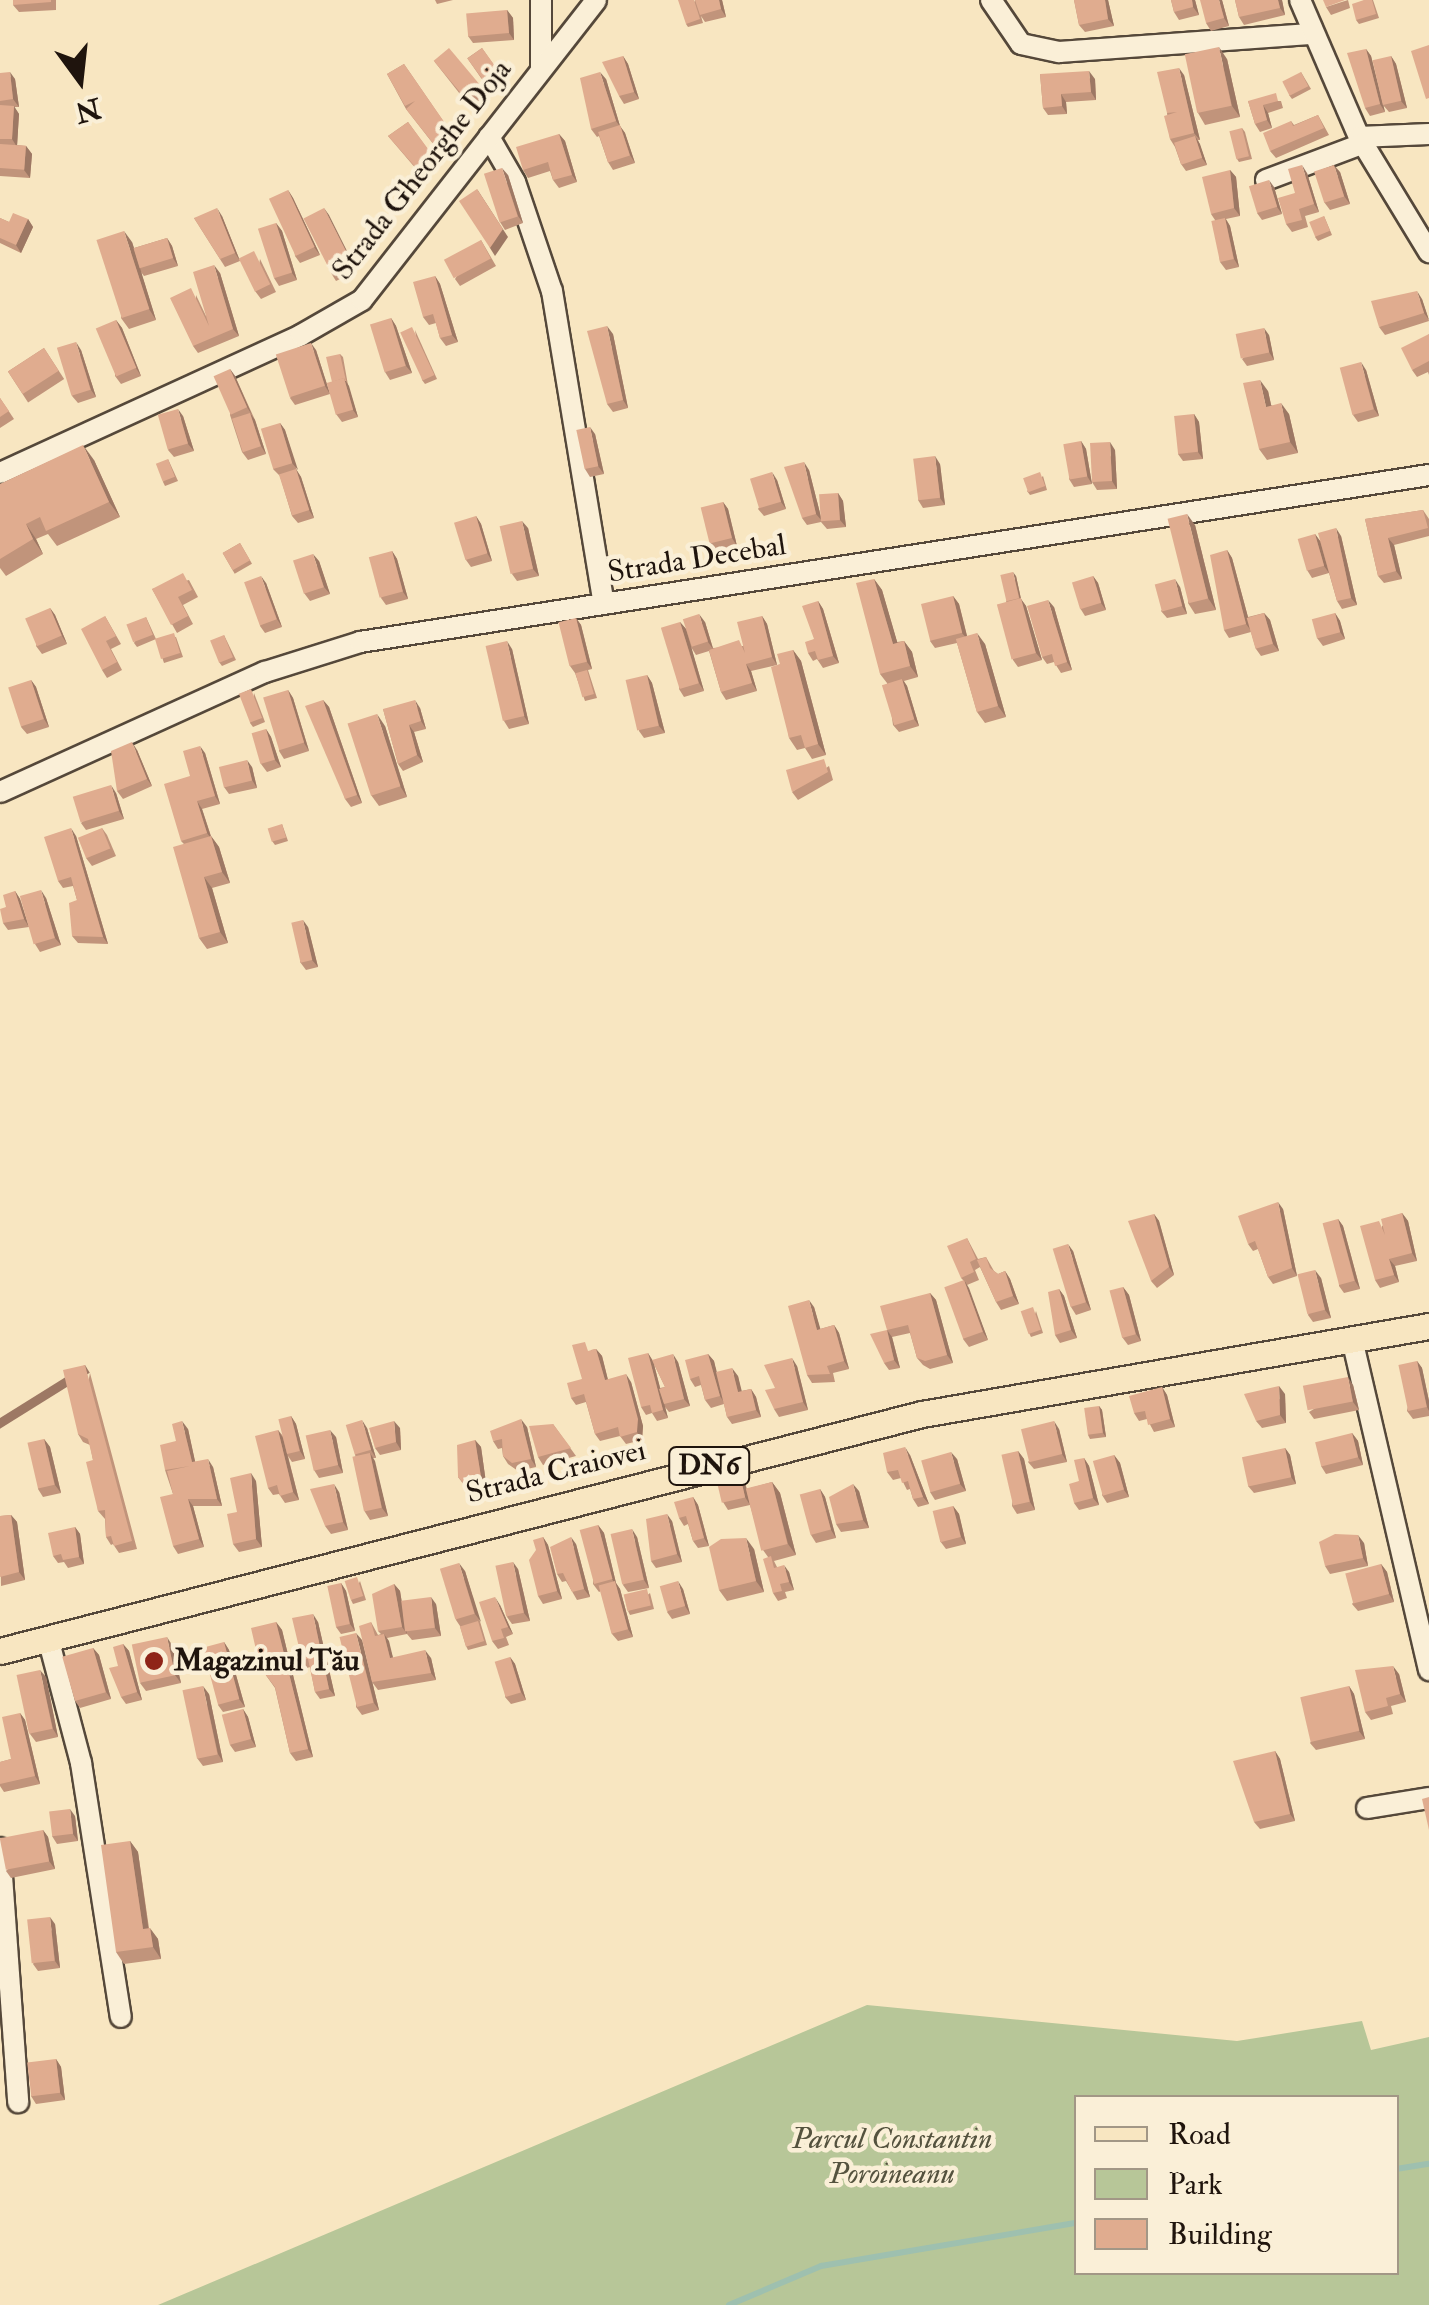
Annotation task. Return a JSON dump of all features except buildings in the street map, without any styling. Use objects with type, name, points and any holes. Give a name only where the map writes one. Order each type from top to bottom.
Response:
[{"type":"main road","name":"Strada Craiovei","points":[[0,1652],[922,1414],[1429,1326]]},
{"type":"street","points":[[541,0],[541,67]]},
{"type":"street","name":"Strada Gheorghe Doja","points":[[0,474],[302,336],[362,300],[596,0]]},
{"type":"street","points":[[991,0],[1021,44],[1059,52],[1313,34]]},
{"type":"street","points":[[1300,0],[1360,140],[1429,252]]},
{"type":"street","points":[[1266,180],[1360,140],[1429,134]]},
{"type":"street","points":[[489,137],[516,182],[552,290],[604,604]]},
{"type":"street","name":"Strada Decebal","points":[[0,792],[302,658],[360,642],[1429,475]]},
{"type":"street","points":[[1352,1339],[1429,1670]]},
{"type":"street","points":[[48,1638],[81,1763],[121,2017]]},
{"type":"street","points":[[1367,1808],[1429,1798]]},
{"type":"street","points":[[0,1848],[18,2102]]},
{"type":"green space","name":"Parcul Constantin Poroineanu","points":[[867,2005],[1237,2041],[1362,2021],[1371,2050],[1429,2037],[1429,2305],[158,2305]]},
{"type":"waterway","points":[[1399,2169],[1429,2164]]},
{"type":"waterway","points":[[729,2305],[821,2266],[1074,2223]]},
{"type":"place","name":"Magazinul Tău","points":[[154,1661]]}]
